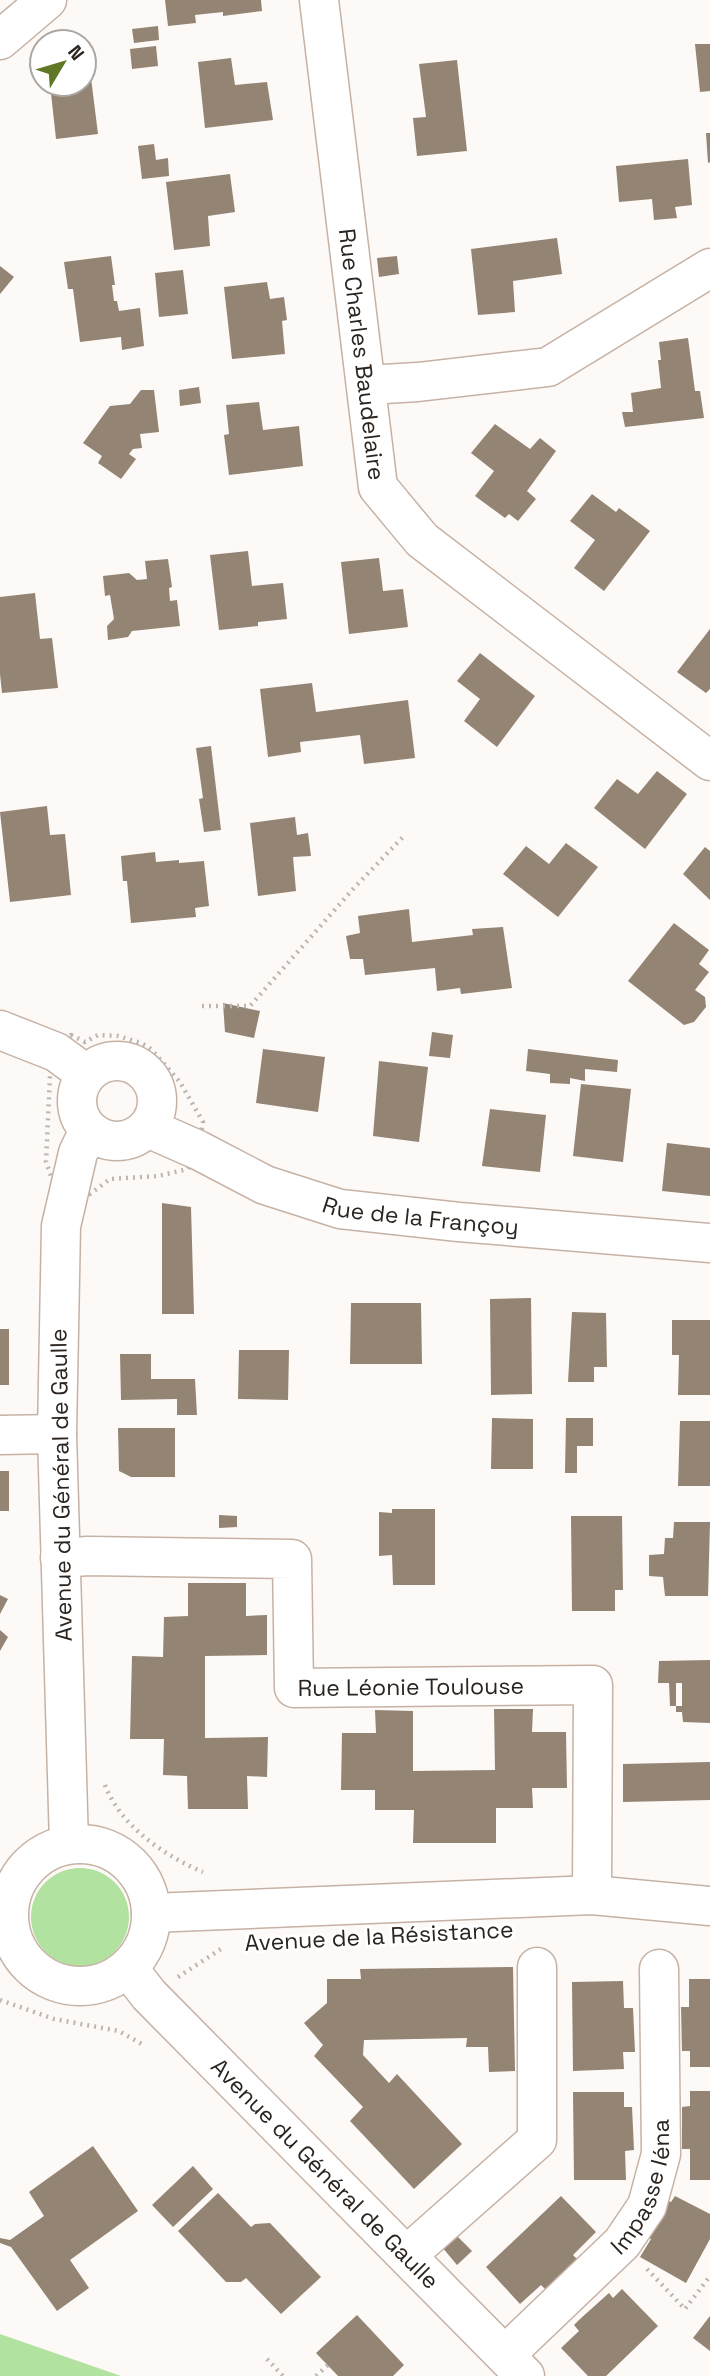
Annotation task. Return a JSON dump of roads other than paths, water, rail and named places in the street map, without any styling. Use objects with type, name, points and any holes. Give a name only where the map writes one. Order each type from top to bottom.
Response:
[{"type":"street","points":[[0,8],[9,0]]},
{"type":"street","points":[[0,40],[47,0]]},
{"type":"street","name":"Rue Charles Baudelaire","points":[[319,0],[379,487],[422,540],[710,761]]},
{"type":"street","points":[[367,385],[548,367],[710,268]]},
{"type":"street","points":[[0,1030],[56,1052],[86,1074]]},
{"type":"street","points":[[113,1060],[129,1062],[145,1071],[154,1085],[158,1099],[156,1112],[148,1128],[140,1135],[122,1141],[105,1140],[89,1130],[79,1115],[77,1106],[77,1092],[86,1074],[93,1068],[113,1060]]},
{"type":"street","name":"Rue de la Françoy","points":[[148,1128],[198,1150],[265,1185],[340,1209],[459,1223],[710,1243]]},
{"type":"street","name":"Avenue du Général de Gaulle","points":[[69,1844],[57,1434],[61,1227],[78,1153],[89,1130]]},
{"type":"street","points":[[0,1435],[57,1434]]},
{"type":"street","name":"Rue Léonie Toulouse","points":[[60,1558],[88,1556],[292,1559],[294,1688],[593,1685],[593,1895]]},
{"type":"street","points":[[69,1844],[93,1845],[115,1853],[134,1869],[146,1890],[151,1913],[139,1982],[109,1981],[87,1987],[64,1985],[41,1976],[5,1937],[13,1888],[26,1867],[45,1852],[69,1844]]},
{"type":"street","name":"Avenue de la Résistance","points":[[151,1913],[593,1895],[710,1906]]},
{"type":"street","points":[[407,2255],[537,2140],[537,1968]]},
{"type":"street","name":"Impasse Iéna","points":[[516,2365],[622,2243],[647,2206],[661,2154],[659,1969]]},
{"type":"street","name":"Avenue du Général de Gaulle","points":[[139,1982],[516,2365]]}]
